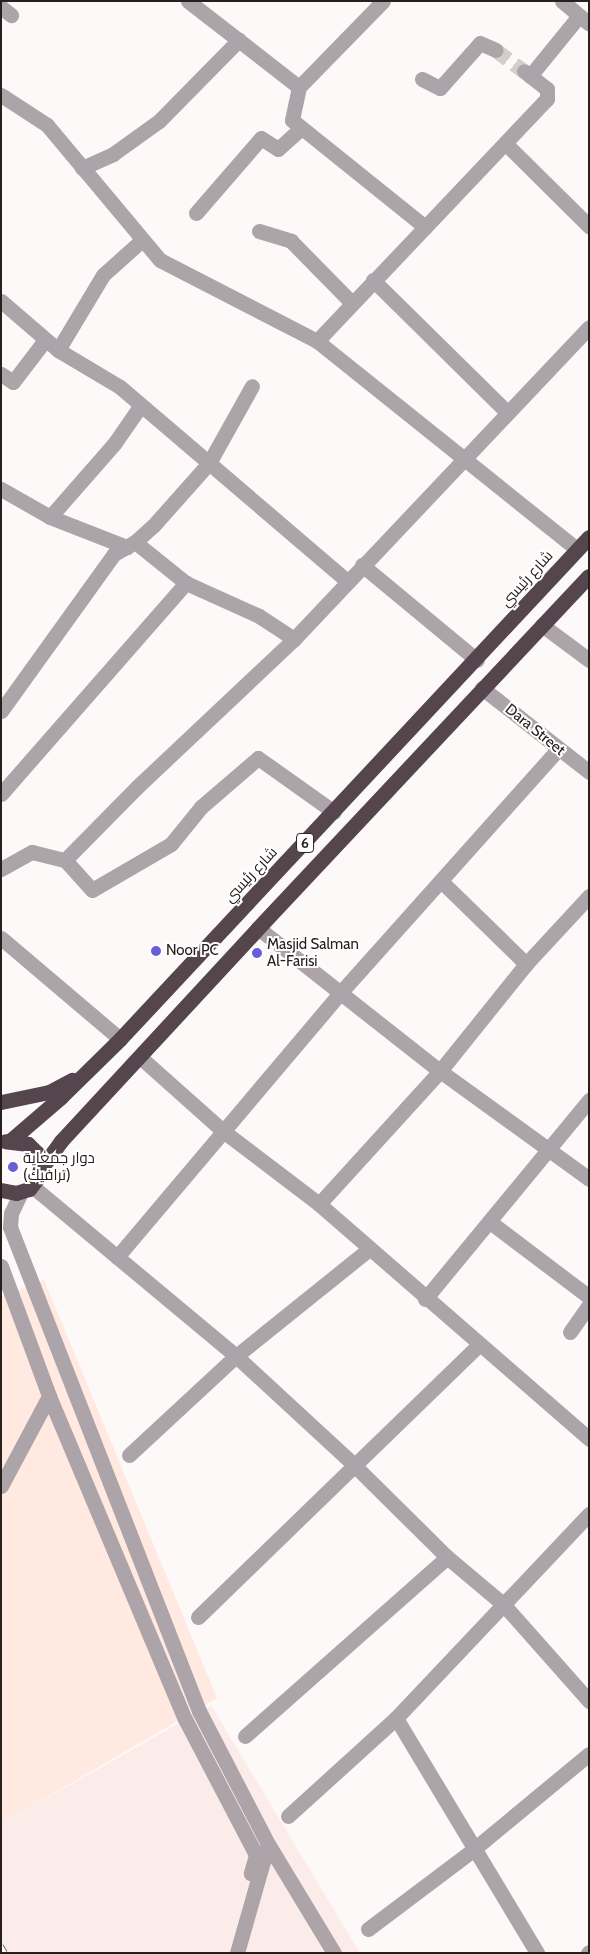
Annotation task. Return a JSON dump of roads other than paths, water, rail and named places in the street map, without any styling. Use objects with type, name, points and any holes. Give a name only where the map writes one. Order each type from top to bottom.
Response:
[{"type":"highway","name":"شارع رئيسي","points":[[5,1140],[98,1062],[584,546]]},
{"type":"highway","name":"6","points":[[40,1170],[62,1141],[258,928],[589,576]]},
{"type":"highway","points":[[1,1102],[50,1092],[98,1062]]},
{"type":"highway","points":[[1,1205],[23,1191],[40,1170],[35,1149],[24,1141],[5,1140]]},
{"type":"highway","points":[[1,1190],[23,1191]]},
{"type":"street","points":[[188,1],[299,87]]},
{"type":"street","points":[[383,1],[299,87],[292,120],[300,129],[425,227]]},
{"type":"street","points":[[317,341],[373,280],[506,144],[549,96],[547,89],[527,74],[584,20],[562,1]]},
{"type":"street","points":[[82,168],[119,150],[159,121],[239,40]]},
{"type":"street","points":[[422,79],[440,88],[480,43],[496,50]]},
{"type":"street","points":[[1,95],[47,125],[160,260],[317,341],[464,458],[584,546]]},
{"type":"street","points":[[196,213],[261,138],[278,148],[300,129]]},
{"type":"street","points":[[506,144],[589,226]]},
{"type":"street","points":[[260,231],[291,241],[352,303]]},
{"type":"street","points":[[58,350],[103,275],[142,240]]},
{"type":"street","points":[[373,280],[506,411]]},
{"type":"street","points":[[1,301],[58,350],[120,387],[348,582]]},
{"type":"street","points":[[66,860],[137,787],[294,639],[506,411],[589,327]]},
{"type":"street","points":[[1,374],[13,382],[45,340]]},
{"type":"street","points":[[1,712],[114,554],[131,545],[209,463],[252,386]]},
{"type":"street","points":[[50,517],[114,444],[140,405]]},
{"type":"street","points":[[1,490],[50,517],[131,545],[186,583],[259,616],[294,639]]},
{"type":"street","points":[[362,565],[477,660]]},
{"type":"street","points":[[1,794],[186,583]]},
{"type":"street","points":[[542,625],[589,660]]},
{"type":"street","name":"Dara Street","points":[[482,688],[589,772]]},
{"type":"street","points":[[117,1257],[341,992],[558,749]]},
{"type":"street","points":[[1,869],[32,852],[66,860],[92,890],[171,844],[201,807],[258,758],[334,812]]},
{"type":"street","points":[[441,881],[526,964]]},
{"type":"street","points":[[319,1204],[440,1071],[526,964],[589,896]]},
{"type":"street","points":[[258,928],[440,1071],[589,1179]]},
{"type":"street","points":[[1,938],[120,1039]]},
{"type":"street","points":[[140,1058],[223,1131],[319,1204],[425,1299],[589,1439]]},
{"type":"street","points":[[425,1299],[589,1100]]},
{"type":"street","points":[[334,1953],[268,1844],[196,1703],[10,1220],[23,1191],[117,1257],[236,1356],[355,1466],[447,1557],[503,1604],[589,1702]]},
{"type":"street","points":[[490,1222],[589,1297]]},
{"type":"street","points":[[1,1258],[20,1249]]},
{"type":"street","points":[[129,1455],[236,1356],[370,1249]]},
{"type":"street","points":[[1,1266],[49,1396],[185,1719],[256,1855],[229,1953]]},
{"type":"street","points":[[570,1332],[589,1305]]},
{"type":"street","points":[[198,1617],[479,1346]]},
{"type":"street","points":[[1,1486],[49,1396]]},
{"type":"street","points":[[288,1816],[396,1718],[589,1514]]},
{"type":"street","points":[[246,1736],[447,1557]]},
{"type":"street","points":[[396,1718],[537,1953]]},
{"type":"street","points":[[368,1929],[474,1849],[589,1754]]},
{"type":"street","points":[[237,1953],[268,1844]]},
{"type":"tunnel","points":[[496,50],[524,71]]},
{"type":"railway","points":[[1,1946],[5,1953]]},
{"type":"place","name":"Noor PC","points":[[156,951]]},
{"type":"place","name":"Masjid Salman Al-Farisi","points":[[257,953]]},
{"type":"place","name":"دوار جمعاية (ترافيك)","points":[[13,1167]]}]
